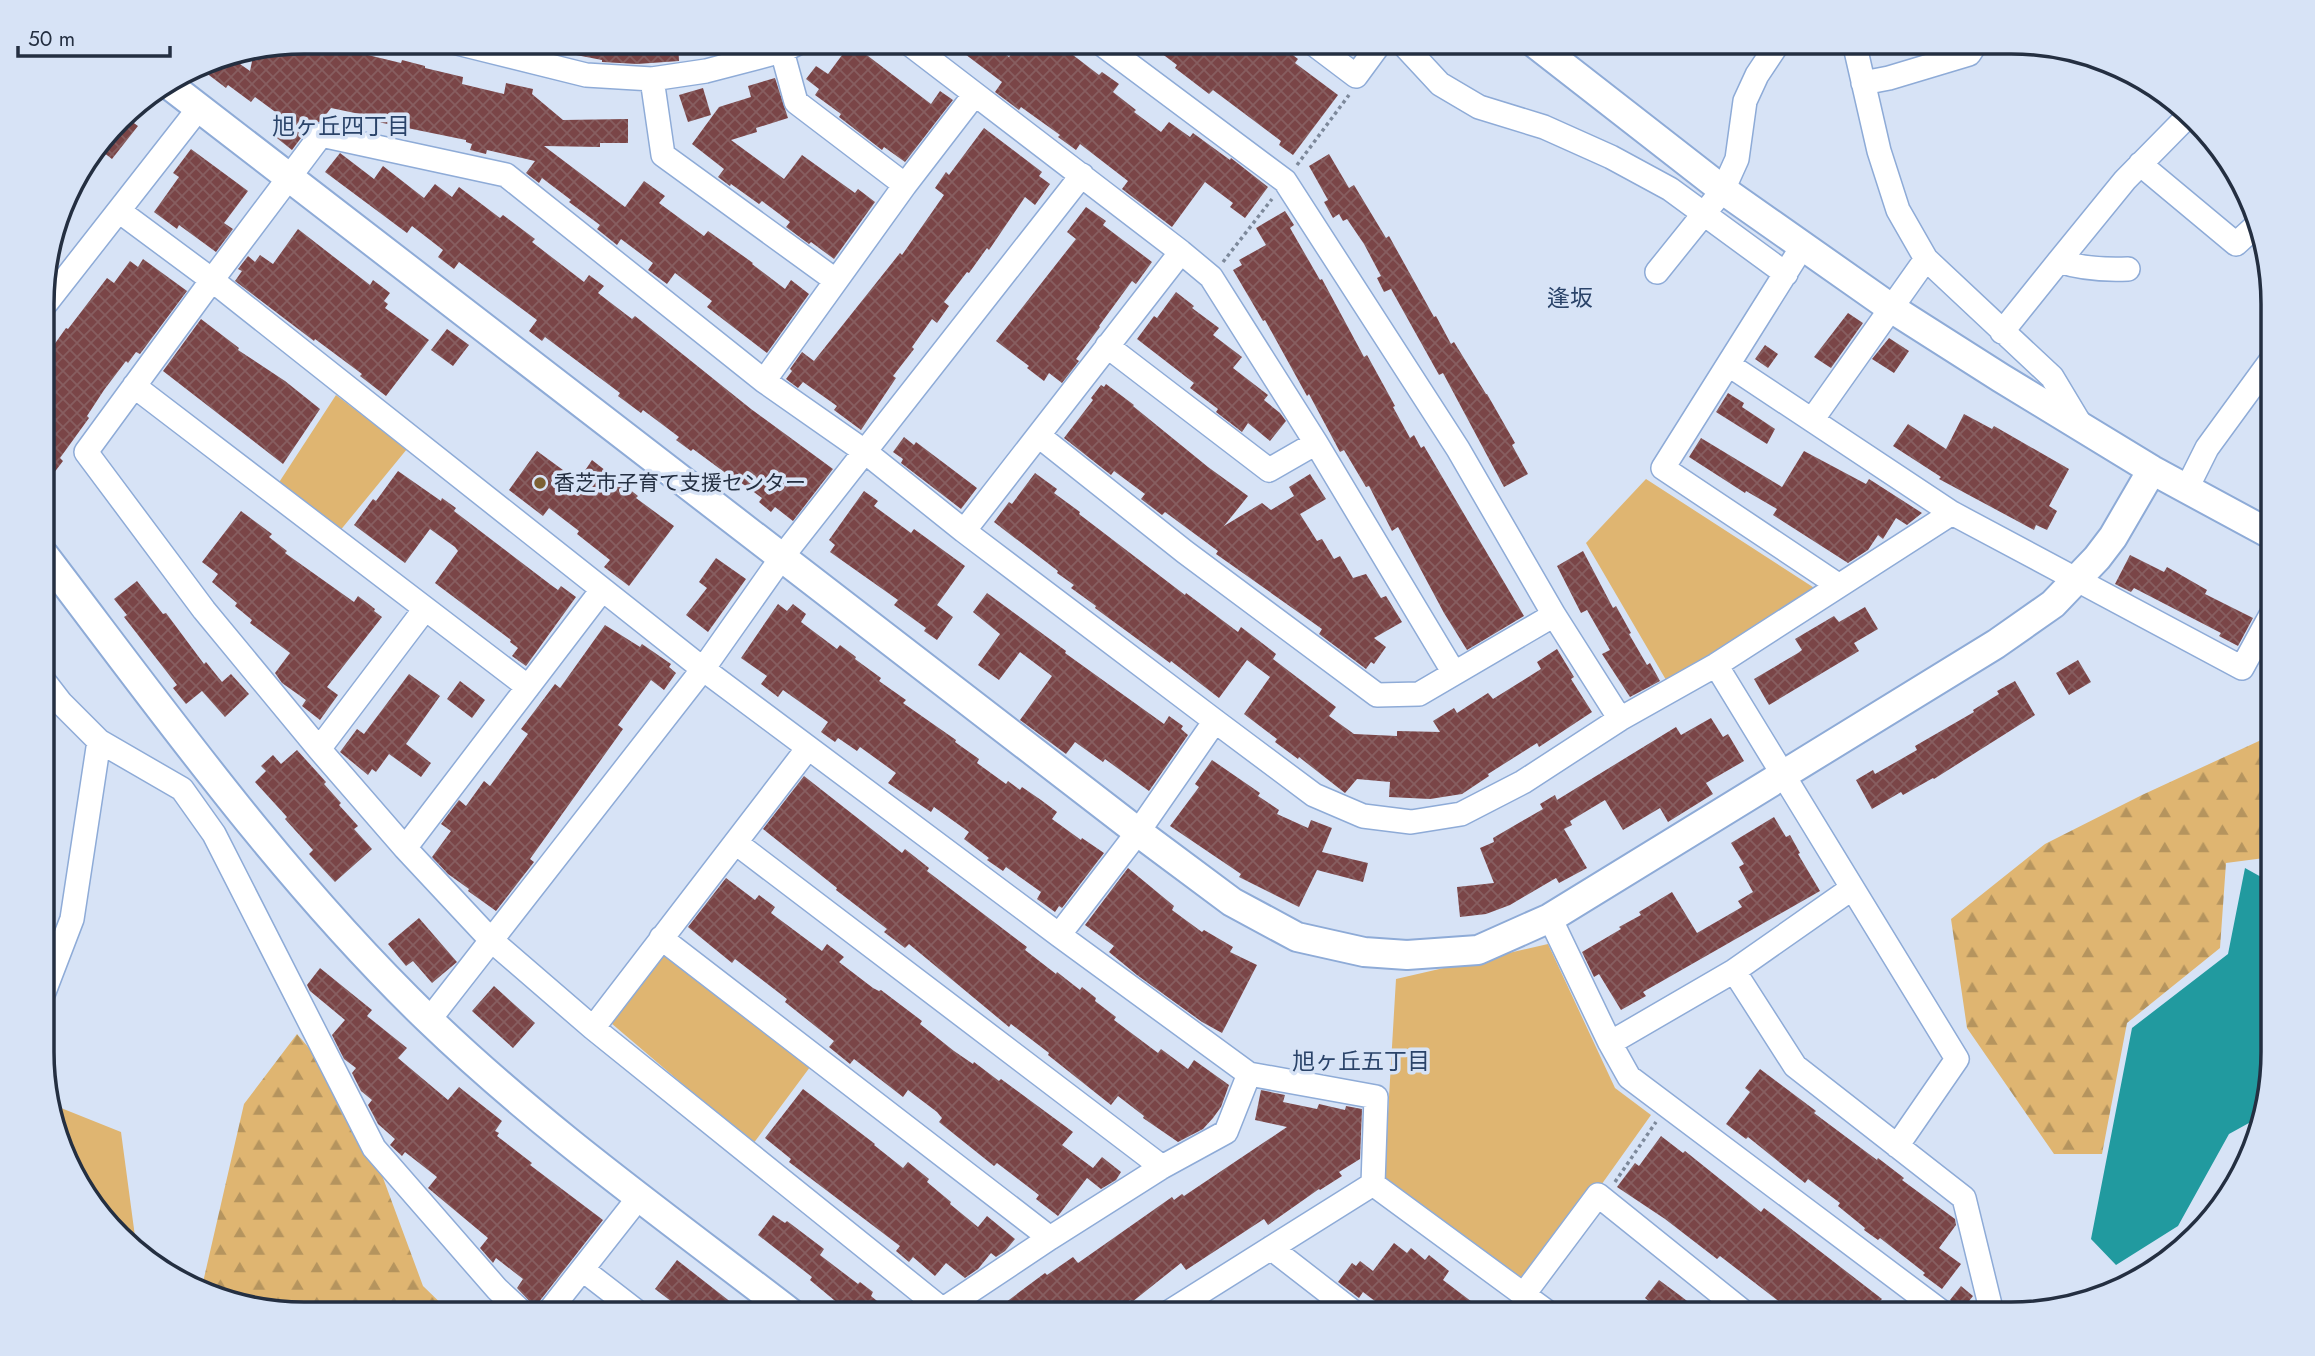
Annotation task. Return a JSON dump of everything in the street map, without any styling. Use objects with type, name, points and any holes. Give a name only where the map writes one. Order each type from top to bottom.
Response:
[{"type":"street","points":[[501,54],[586,75],[652,79],[706,71],[766,54]]},
{"type":"street","points":[[792,54],[796,102],[905,185]]},
{"type":"street","points":[[923,54],[1211,277],[1316,443],[1454,673]]},
{"type":"street","points":[[1115,54],[1285,181],[1458,449],[1554,615],[1620,719]]},
{"type":"street","points":[[1327,54],[1356,76],[1372,54]]},
{"type":"street","points":[[1412,54],[1440,84],[1479,107],[1544,127],[1611,157],[1670,190],[1786,274]]},
{"type":"street","points":[[1547,54],[1723,190],[1891,308],[2152,470],[2260,527]]},
{"type":"street","points":[[1657,272],[1723,190],[1737,159],[1745,101],[1771,54]]},
{"type":"street","points":[[1857,54],[1879,151],[1898,210],[1926,259],[2052,377],[2082,427]]},
{"type":"street","points":[[1863,83],[1969,54]]},
{"type":"street","points":[[652,79],[663,155],[835,280]]},
{"type":"street","points":[[176,90],[1232,902],[1297,937],[1364,952],[1406,955],[1478,950],[1550,918],[1996,644],[2053,604],[2078,580],[2113,537],[2152,470]]},
{"type":"street","points":[[764,381],[835,280],[975,94]]},
{"type":"street","points":[[55,292],[199,108]]},
{"type":"street","points":[[2001,332],[2125,180],[2182,122]]},
{"type":"street","points":[[933,1302],[593,1028],[491,940],[318,750],[204,610],[86,452],[321,135],[506,175],[764,381],[864,451],[964,531],[1215,721],[1314,794],[1363,816],[1411,822],[1461,814],[1523,782],[1620,719],[1716,665],[1952,513]]},
{"type":"street","points":[[2140,164],[2236,244],[2250,231]]},
{"type":"street","points":[[429,1020],[703,669],[782,557],[1082,175]]},
{"type":"street","points":[[119,211],[212,280],[703,669],[1250,1074],[1376,1097],[1373,1184]]},
{"type":"street","points":[[1802,247],[1663,468],[1838,585]]},
{"type":"street","points":[[964,531],[1181,252]]},
{"type":"street","points":[[1812,420],[1926,259]]},
{"type":"street","points":[[2059,261],[2098,270],[2128,269]]},
{"type":"street","points":[[1107,346],[1269,470],[1316,443]]},
{"type":"street","points":[[1729,365],[1952,513],[2242,668],[2260,634]]},
{"type":"street","points":[[2186,490],[2207,448],[2260,375]]},
{"type":"street","points":[[134,386],[528,687]]},
{"type":"street","points":[[1039,436],[1185,552],[1377,695],[1419,694],[1554,615]]},
{"type":"street","points":[[54,568],[250,825],[311,897],[429,1020],[504,1088],[777,1302]]},
{"type":"street","points":[[405,848],[602,590]]},
{"type":"street","points":[[318,750],[425,610]]},
{"type":"street","points":[[1716,665],[1956,1059],[1897,1146]]},
{"type":"street","points":[[54,695],[99,741],[182,789],[214,834],[374,1148],[511,1302]]},
{"type":"street","points":[[1059,935],[1138,832],[1215,721]]},
{"type":"street","points":[[54,966],[72,919],[99,741]]},
{"type":"street","points":[[593,1028],[808,748]]},
{"type":"street","points":[[736,843],[1162,1167]]},
{"type":"street","points":[[1610,1043],[1734,971],[1851,889]]},
{"type":"street","points":[[1550,918],[1629,1077],[1926,1302]]},
{"type":"street","points":[[661,938],[1050,1238]]},
{"type":"street","points":[[1734,971],[1795,1066],[1964,1198],[1989,1302]]},
{"type":"street","points":[[959,1302],[1050,1238],[1162,1167],[1226,1132],[1250,1074]]},
{"type":"street","points":[[1185,1302],[1373,1184]]},
{"type":"street","points":[[1373,1184],[1534,1302]]},
{"type":"street","points":[[1524,1294],[1598,1195],[1731,1302]]},
{"type":"street","points":[[557,1302],[640,1196]]},
{"type":"street","points":[[1271,1248],[1341,1302]]},
{"type":"street","points":[[583,1270],[624,1302]]},
{"type":"path","points":[[1603,1200],[1667,1106]]},
{"type":"green space","points":[[336,395],[407,449],[339,532],[276,487]]},
{"type":"green space","points":[[1646,479],[1819,591],[1669,685],[1586,543]]},
{"type":"green space","points":[[2261,740],[2261,858],[2226,863],[2220,948],[2127,1023],[2102,1154],[2054,1154],[1967,1028],[1951,919],[2045,844]]},
{"type":"green space","points":[[1548,944],[1615,1088],[1651,1115],[1527,1289],[1384,1181],[1396,979]]},
{"type":"green space","points":[[663,953],[813,1063],[753,1144],[611,1023]]},
{"type":"green space","points":[[297,1034],[355,1102],[423,1286],[440,1302],[271,1300],[224,1289],[203,1281],[244,1104]]},
{"type":"green space","points":[[61,1108],[121,1132],[135,1236],[96,1191],[73,1148]]},
{"type":"shaded area","points":[[2245,868],[2261,877],[2261,1052],[2259,1085],[2251,1122],[2229,1134],[2178,1226],[2116,1265],[2091,1239],[2132,1028],[2228,954]]},
{"type":"building","points":[[364,54],[425,66],[463,77],[462,84],[504,94],[506,83],[533,89],[532,94],[563,120],[628,119],[628,143],[600,143],[600,147],[544,146],[625,207],[644,181],[665,196],[659,203],[704,236],[708,231],[785,289],[791,280],[809,294],[767,353],[707,307],[712,301],[675,273],[667,284],[648,270],[653,263],[621,239],[617,245],[597,229],[600,225],[569,202],[571,200],[542,178],[539,183],[526,173],[535,161],[487,150],[486,154],[470,150],[472,144],[466,140],[373,121],[374,117],[331,108],[321,121],[310,126],[292,150],[273,135],[285,119],[255,97],[251,102],[207,74],[239,63],[250,71],[252,60],[271,56]]},
{"type":"building","points":[[571,54],[679,54],[679,61],[637,64]]},
{"type":"building","points":[[843,54],[865,54],[931,104],[940,91],[953,100],[905,162],[884,147],[882,150],[815,95],[819,89],[806,79],[816,66],[828,74]]},
{"type":"building","points":[[965,54],[1005,54],[1009,57],[1011,54],[1072,54],[1099,75],[1102,72],[1119,84],[1113,92],[1161,132],[1169,122],[1190,137],[1193,133],[1268,187],[1245,218],[1230,207],[1233,203],[1205,182],[1172,227],[1122,189],[1128,181],[1080,144],[1076,150],[1021,107],[1019,110],[995,92],[1002,82]]},
{"type":"building","points":[[1162,54],[1292,54],[1298,59],[1295,63],[1338,95],[1293,155],[1279,145],[1281,141],[1213,90],[1209,94],[1175,68],[1177,65]]},
{"type":"building","points":[[775,78],[788,118],[756,128],[757,132],[731,140],[784,179],[802,155],[855,193],[858,189],[875,202],[834,259],[786,227],[790,222],[762,201],[759,204],[718,177],[724,169],[692,144],[719,107],[751,97],[748,86]]},
{"type":"building","points":[[703,88],[711,115],[688,122],[679,95]]},
{"type":"building","points":[[132,122],[138,126],[112,159],[105,153]]},
{"type":"building","points":[[984,128],[1042,172],[1039,176],[1050,184],[1035,205],[1025,197],[989,250],[987,248],[969,273],[967,272],[944,302],[949,306],[937,323],[932,319],[912,347],[914,349],[893,376],[896,378],[861,430],[834,410],[837,406],[803,382],[798,388],[786,379],[792,371],[790,369],[802,352],[814,361],[900,253],[902,255],[944,195],[935,188],[946,172],[949,175]]},
{"type":"building","points":[[191,149],[248,191],[224,223],[233,229],[216,252],[179,225],[177,229],[154,212],[179,177],[173,173]]},
{"type":"building","points":[[340,153],[374,179],[383,166],[424,198],[435,184],[452,197],[459,187],[500,218],[503,215],[535,239],[532,242],[584,282],[589,275],[604,286],[598,293],[632,319],[635,316],[751,409],[833,469],[793,521],[775,507],[771,512],[759,502],[762,498],[676,440],[679,437],[643,410],[641,413],[618,396],[620,393],[545,337],[542,341],[529,331],[537,320],[459,262],[454,269],[438,257],[443,250],[412,226],[407,233],[325,172]]},
{"type":"building","points":[[1329,154],[1349,188],[1354,185],[1386,238],[1389,236],[1434,317],[1436,316],[1451,344],[1454,342],[1487,394],[1515,443],[1512,445],[1528,474],[1504,487],[1443,373],[1439,375],[1391,289],[1384,292],[1377,278],[1381,276],[1364,244],[1347,219],[1343,221],[1339,214],[1333,218],[1324,202],[1328,200],[1309,166]]},
{"type":"building","points":[[1086,207],[1106,221],[1103,225],[1152,262],[1136,284],[1132,281],[1062,383],[1049,373],[1044,381],[996,341],[1076,239],[1067,232]]},
{"type":"building","points":[[1285,211],[1294,225],[1290,228],[1320,280],[1322,279],[1364,357],[1367,355],[1410,438],[1414,435],[1421,448],[1424,446],[1524,616],[1467,650],[1398,527],[1392,531],[1369,486],[1366,487],[1344,450],[1340,452],[1309,394],[1307,396],[1265,320],[1263,321],[1233,270],[1242,265],[1239,260],[1266,245],[1256,228]]},
{"type":"building","points":[[298,229],[370,285],[373,280],[390,293],[384,301],[388,304],[385,308],[429,340],[386,396],[360,376],[362,374],[235,281],[242,271],[238,269],[248,256],[255,262],[260,255],[273,264]]},
{"type":"building","points":[[143,259],[187,291],[140,354],[136,352],[128,363],[126,361],[104,390],[87,416],[89,418],[60,458],[63,461],[54,473],[54,345],[107,278],[114,283],[130,261],[138,267]]},
{"type":"building","points":[[1176,292],[1219,328],[1213,335],[1242,357],[1233,368],[1268,395],[1264,400],[1286,421],[1270,441],[1248,423],[1242,432],[1190,388],[1194,383],[1137,339]]},
{"type":"building","points":[[1848,313],[1863,323],[1831,368],[1814,357]]},
{"type":"building","points":[[201,319],[239,348],[238,350],[285,381],[320,409],[283,464],[163,371]]},
{"type":"building","points":[[447,329],[469,345],[453,366],[431,350]]},
{"type":"building","points":[[1889,338],[1909,351],[1894,373],[1872,359]]},
{"type":"building","points":[[1765,345],[1778,354],[1768,368],[1755,359]]},
{"type":"building","points":[[1106,384],[1248,496],[1224,526],[1262,503],[1271,510],[1294,496],[1289,487],[1310,474],[1326,499],[1300,514],[1317,541],[1322,539],[1334,559],[1340,556],[1353,578],[1366,574],[1381,598],[1386,596],[1402,622],[1374,638],[1386,647],[1374,664],[1371,662],[1366,669],[1319,634],[1322,629],[1216,554],[1218,551],[1165,512],[1162,515],[1141,499],[1145,494],[1114,471],[1111,475],[1064,438],[1101,385],[1104,387]]},
{"type":"building","points":[[1728,393],[1744,403],[1742,407],[1775,429],[1767,444],[1716,412]]},
{"type":"building","points":[[1964,414],[1992,429],[1994,426],[2069,469],[2049,506],[2057,511],[2047,530],[2036,525],[2034,530],[1939,479],[1941,477],[1893,446],[1908,424],[1946,449]]},
{"type":"building","points":[[904,437],[914,445],[916,442],[977,488],[961,509],[901,463],[903,459],[893,452]]},
{"type":"building","points":[[1701,438],[1782,487],[1804,451],[1866,484],[1869,479],[1922,513],[1907,525],[1896,518],[1883,539],[1878,535],[1868,550],[1848,563],[1773,515],[1777,509],[1746,491],[1745,493],[1689,457]]},
{"type":"building","points":[[537,451],[578,481],[592,460],[674,526],[629,586],[604,567],[610,560],[577,534],[579,531],[549,508],[543,516],[509,490]]},
{"type":"building","points":[[398,471],[441,501],[442,498],[456,508],[454,511],[558,590],[561,586],[576,597],[526,666],[512,656],[518,648],[511,640],[435,583],[458,551],[455,547],[430,529],[405,563],[354,525]]},
{"type":"building","points":[[1035,473],[1057,489],[1054,493],[1080,512],[1079,514],[1185,595],[1186,593],[1238,632],[1241,627],[1276,654],[1273,659],[1336,707],[1329,716],[1354,734],[1397,736],[1397,731],[1440,732],[1433,721],[1454,708],[1457,713],[1488,693],[1493,699],[1541,669],[1537,662],[1557,649],[1574,677],[1571,679],[1592,712],[1539,747],[1537,743],[1462,794],[1430,799],[1389,797],[1390,782],[1357,779],[1345,793],[1275,742],[1277,739],[1244,714],[1270,677],[1247,660],[1219,698],[1095,608],[1096,606],[1071,588],[1074,585],[1057,573],[1058,571],[994,522],[1009,502],[1012,504]]},
{"type":"building","points":[[864,491],[878,501],[874,506],[911,533],[914,529],[965,566],[937,605],[953,617],[937,640],[924,631],[926,628],[894,605],[898,600],[830,552],[835,545],[829,540]]},
{"type":"building","points":[[241,511],[272,534],[269,537],[287,551],[285,553],[354,602],[358,596],[382,617],[327,687],[338,695],[320,720],[302,706],[306,700],[282,683],[275,673],[290,653],[250,623],[252,620],[235,606],[237,603],[212,582],[218,574],[202,562]]},
{"type":"building","points":[[1583,551],[1613,608],[1616,606],[1647,665],[1650,663],[1660,681],[1630,697],[1602,654],[1610,650],[1587,610],[1581,613],[1557,566]]},
{"type":"building","points":[[2130,555],[2164,572],[2167,567],[2207,590],[2205,594],[2253,618],[2238,646],[2219,636],[2221,633],[2134,588],[2131,592],[2115,584]]},
{"type":"building","points":[[716,558],[746,579],[708,632],[686,615],[707,588],[699,582]]},
{"type":"building","points":[[137,581],[163,614],[166,613],[204,664],[206,662],[222,682],[231,674],[249,694],[225,717],[202,691],[186,704],[173,688],[177,685],[124,617],[127,615],[114,599]]},
{"type":"building","points":[[987,593],[1164,724],[1169,716],[1183,726],[1181,729],[1188,735],[1149,791],[1105,759],[1103,762],[1075,742],[1066,754],[1020,720],[1052,676],[1020,652],[999,680],[978,665],[1000,634],[973,612]]},
{"type":"building","points":[[778,604],[787,611],[793,604],[806,614],[801,622],[837,649],[840,645],[856,657],[855,659],[881,678],[879,681],[906,700],[903,703],[979,759],[977,763],[1006,784],[1008,781],[1020,790],[1022,787],[1041,800],[1057,812],[1052,819],[1104,853],[1062,908],[1059,906],[1055,912],[1037,899],[1041,892],[1006,867],[1003,871],[987,860],[989,858],[964,839],[969,832],[934,807],[931,812],[888,783],[896,773],[860,747],[857,751],[838,738],[835,742],[821,732],[828,722],[783,690],[778,697],[761,684],[767,676],[741,658]]},
{"type":"building","points":[[1865,607],[1878,629],[1854,643],[1859,651],[1769,705],[1754,679],[1802,650],[1795,639],[1834,616],[1839,622]]},
{"type":"building","points":[[605,625],[640,647],[642,644],[671,664],[669,667],[676,673],[664,690],[651,680],[618,725],[623,729],[530,859],[534,862],[496,911],[468,891],[469,889],[448,874],[432,857],[451,831],[441,824],[459,800],[466,806],[484,781],[490,786],[528,734],[521,729],[555,684],[560,688]]},
{"type":"building","points":[[2078,660],[2091,682],[2069,695],[2056,673]]},
{"type":"building","points":[[409,674],[440,696],[406,744],[431,763],[421,777],[389,754],[376,772],[372,769],[368,775],[340,752],[357,729],[364,734]]},
{"type":"building","points":[[460,681],[485,700],[472,718],[447,699]]},
{"type":"building","points":[[2015,681],[2035,715],[1934,779],[1903,795],[1901,792],[1872,809],[1856,780],[1873,770],[1875,774],[1917,750],[1915,746],[1974,712],[1973,710],[1999,694],[1997,691]]},
{"type":"building","points":[[1711,718],[1723,737],[1728,734],[1744,761],[1706,783],[1713,794],[1668,822],[1660,808],[1623,830],[1605,800],[1570,821],[1572,825],[1564,829],[1587,868],[1559,883],[1556,878],[1510,905],[1486,914],[1460,917],[1457,887],[1494,883],[1480,848],[1494,842],[1493,838],[1543,809],[1540,804],[1555,795],[1557,800],[1676,727],[1681,735]]},
{"type":"building","points":[[297,750],[326,782],[324,784],[341,803],[339,805],[358,826],[354,829],[372,849],[335,882],[309,854],[313,850],[285,819],[287,817],[255,782],[266,771],[261,766],[273,755],[281,764]]},
{"type":"building","points":[[1212,760],[1260,793],[1258,796],[1279,810],[1277,814],[1308,828],[1311,820],[1332,828],[1322,852],[1368,863],[1363,882],[1317,870],[1299,907],[1239,877],[1241,874],[1170,826],[1199,787],[1195,784]]},
{"type":"building","points":[[804,776],[902,853],[905,849],[929,868],[927,871],[1027,947],[1025,950],[1056,974],[1057,972],[1080,990],[1082,987],[1116,1017],[1114,1020],[1158,1053],[1161,1049],[1188,1069],[1194,1060],[1229,1085],[1221,1107],[1213,1118],[1203,1129],[1178,1142],[1143,1118],[1144,1116],[1118,1096],[1111,1105],[1048,1055],[1049,1053],[1011,1024],[1009,1027],[909,944],[905,948],[884,932],[887,929],[763,829]]},
{"type":"building","points":[[1774,817],[1786,837],[1790,835],[1820,891],[1643,992],[1646,996],[1621,1010],[1599,974],[1594,977],[1582,952],[1621,929],[1619,927],[1641,915],[1639,912],[1672,892],[1697,933],[1742,907],[1738,901],[1753,892],[1739,867],[1744,864],[1731,843]]},
{"type":"building","points":[[1128,868],[1174,906],[1172,910],[1202,932],[1204,930],[1233,947],[1230,952],[1257,965],[1222,1033],[1202,1022],[1137,975],[1109,952],[1114,946],[1085,925]]},
{"type":"building","points":[[726,878],[755,900],[759,895],[775,907],[771,913],[822,951],[827,944],[844,957],[839,962],[922,1021],[920,1024],[954,1051],[999,1081],[1001,1079],[1073,1132],[1062,1145],[1093,1168],[1102,1157],[1121,1172],[1116,1180],[1101,1189],[1087,1178],[1058,1216],[1036,1199],[1039,1195],[997,1163],[994,1166],[939,1122],[942,1118],[937,1112],[908,1090],[903,1097],[854,1059],[850,1064],[829,1047],[834,1041],[785,1002],[787,999],[735,959],[732,963],[688,927]]},
{"type":"building","points":[[419,918],[457,962],[432,983],[413,961],[406,966],[388,944]]},
{"type":"building","points":[[320,968],[372,1010],[367,1016],[407,1048],[398,1058],[448,1100],[459,1087],[502,1121],[495,1131],[499,1133],[497,1136],[532,1163],[530,1165],[603,1220],[539,1302],[530,1302],[517,1288],[523,1279],[496,1258],[493,1263],[480,1248],[488,1238],[428,1188],[437,1177],[405,1152],[402,1156],[390,1145],[395,1139],[378,1124],[368,1105],[372,1100],[361,1091],[352,1073],[356,1068],[344,1059],[332,1035],[345,1020],[310,991],[307,985]]},
{"type":"building","points":[[494,986],[535,1023],[513,1048],[472,1011]]},
{"type":"building","points":[[1760,1069],[1955,1219],[1956,1225],[1939,1248],[1961,1264],[1942,1289],[1880,1238],[1878,1240],[1864,1230],[1865,1228],[1838,1206],[1840,1203],[1808,1179],[1805,1183],[1748,1137],[1746,1139],[1726,1124],[1750,1092],[1745,1088]]},
{"type":"building","points":[[803,1089],[903,1168],[908,1162],[929,1179],[927,1182],[951,1202],[950,1204],[978,1227],[987,1216],[1015,1239],[996,1257],[991,1253],[978,1269],[965,1278],[946,1263],[935,1276],[913,1257],[909,1262],[896,1251],[900,1246],[789,1162],[791,1159],[765,1138]]},
{"type":"building","points":[[1261,1090],[1285,1095],[1283,1102],[1317,1109],[1319,1104],[1345,1110],[1346,1106],[1362,1109],[1360,1159],[1339,1172],[1342,1176],[1268,1225],[1264,1219],[1186,1270],[1181,1263],[1132,1302],[1006,1302],[1045,1273],[1047,1275],[1073,1257],[1078,1263],[1172,1197],[1174,1200],[1182,1194],[1184,1196],[1287,1127],[1255,1120]]},
{"type":"building","points":[[1661,1136],[1683,1153],[1685,1151],[1761,1212],[1764,1208],[1882,1299],[1881,1302],[1780,1302],[1720,1256],[1717,1259],[1617,1187],[1635,1163],[1639,1166]]},
{"type":"building","points":[[773,1215],[785,1223],[787,1221],[824,1249],[820,1255],[873,1292],[871,1296],[878,1302],[837,1302],[810,1280],[812,1277],[758,1235]]},
{"type":"building","points":[[1394,1243],[1407,1253],[1411,1248],[1425,1260],[1429,1255],[1449,1271],[1443,1280],[1472,1302],[1376,1302],[1363,1292],[1359,1298],[1338,1282],[1352,1263],[1356,1266],[1360,1261],[1373,1271]]},
{"type":"building","points":[[677,1260],[731,1302],[672,1302],[655,1289]]},
{"type":"building","points":[[1659,1280],[1688,1302],[1650,1302],[1645,1298]]},
{"type":"building","points":[[1961,1286],[1973,1296],[1968,1302],[1950,1300]]},
{"type":"place","name":"香芝市子育て支援センター","points":[[540,483]]},
{"type":"district","name":"旭ヶ丘四丁目","points":[[341,126]]},
{"type":"district","name":"逢坂","points":[[1570,298]]},
{"type":"district","name":"旭ヶ丘五丁目","points":[[1361,1061]]}]
